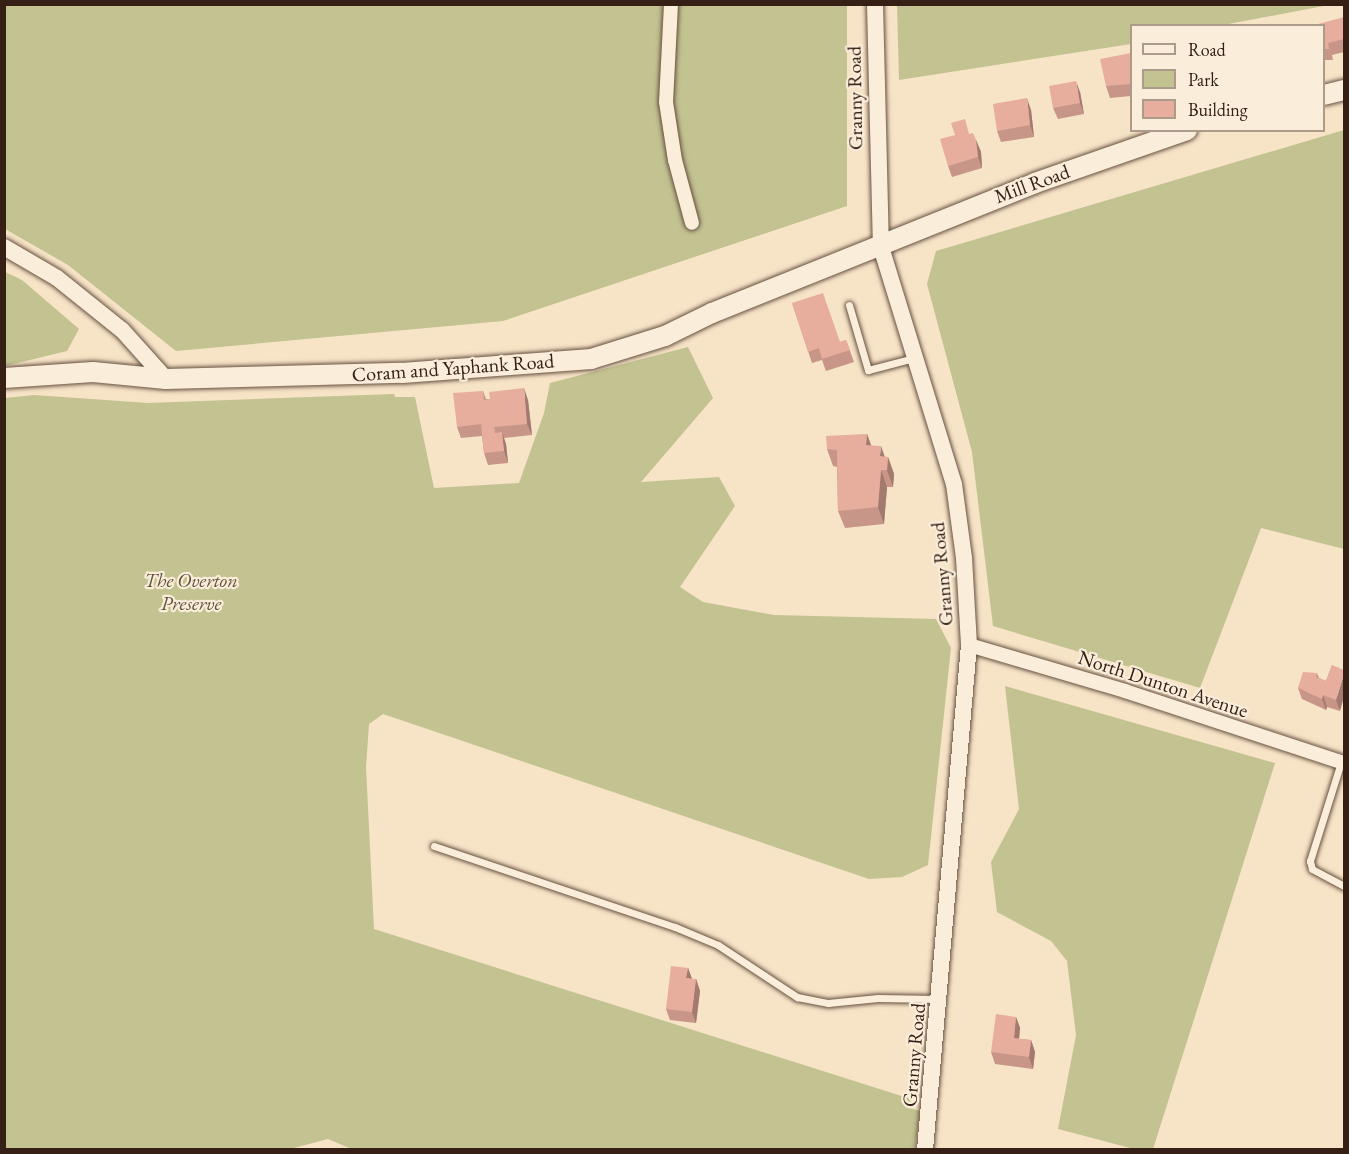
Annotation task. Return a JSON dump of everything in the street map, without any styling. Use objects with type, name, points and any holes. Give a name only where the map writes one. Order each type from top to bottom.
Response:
[{"type":"main road","points":[[1325,95],[1344,90]]},
{"type":"main road","name":"Mill Road","points":[[881,247],[1024,187],[1181,132]]},
{"type":"main road","name":"Coram and Yaphank Road","points":[[4,378],[93,372],[166,379],[412,373],[591,359],[665,336],[712,313],[881,247]]},
{"type":"street","points":[[671,4],[666,102],[675,160],[692,223]]},
{"type":"street","name":"Granny Road","points":[[875,4],[881,247],[954,484],[964,558],[969,645],[940,999],[925,1149]]},
{"type":"street","points":[[4,247],[57,278],[122,330],[166,379]]},
{"type":"street","name":"North Dunton Avenue","points":[[969,645],[1125,691],[1343,763]]},
{"type":"lane","points":[[849,305],[868,370],[914,358]]},
{"type":"lane","points":[[1343,763],[1310,861],[1312,869],[1344,886]]},
{"type":"lane","points":[[434,846],[675,927],[718,945],[797,997],[828,1004],[878,998],[940,999]]},
{"type":"green space","points":[[897,4],[1329,5],[1228,24],[1130,24],[1130,44],[899,80]]},
{"type":"green space","points":[[5,5],[847,5],[847,206],[503,321],[176,351],[68,265],[5,229]]},
{"type":"green space","points":[[1344,130],[1344,549],[1261,528],[1200,688],[993,626],[972,452],[927,284],[936,251]]},
{"type":"green space","points":[[5,272],[22,280],[79,329],[67,351],[5,366]]},
{"type":"green space","name":"The Overton Preserve","points":[[688,347],[713,398],[641,482],[719,477],[735,506],[680,587],[703,602],[774,615],[936,619],[951,648],[928,865],[902,877],[869,879],[383,714],[369,724],[366,767],[374,929],[911,1099],[910,1108],[920,1111],[915,1149],[354,1150],[328,1139],[286,1150],[5,1149],[5,398],[34,395],[148,403],[394,394],[395,397],[415,397],[434,488],[519,483],[544,413],[550,383]]},
{"type":"green space","points":[[1005,686],[1275,763],[1153,1149],[1134,1149],[1058,1129],[1076,1035],[1067,961],[1051,941],[997,912],[991,862],[1019,809]]},
{"type":"building","points":[[1344,17],[1344,39],[1328,43],[1329,49],[1325,49],[1325,24],[1318,24]]},
{"type":"building","points":[[1130,53],[1130,84],[1106,86],[1100,59]]},
{"type":"building","points":[[1076,81],[1080,103],[1053,108],[1049,86]]},
{"type":"building","points":[[1027,98],[1030,125],[997,131],[993,104]]},
{"type":"building","points":[[965,119],[969,134],[973,133],[976,140],[978,157],[948,166],[940,139],[955,135],[951,123]]},
{"type":"building","points":[[823,293],[840,342],[846,340],[850,350],[822,359],[819,348],[808,352],[792,303]]},
{"type":"building","points":[[524,388],[527,424],[494,427],[495,433],[502,432],[504,451],[484,453],[481,424],[457,427],[453,393],[483,391],[484,400],[490,399],[489,392]]},
{"type":"building","points":[[867,434],[866,445],[881,446],[880,456],[888,457],[887,470],[881,470],[878,507],[838,511],[837,450],[827,449],[826,436]]},
{"type":"building","points":[[1332,665],[1344,670],[1336,700],[1323,695],[1322,699],[1298,688],[1303,672],[1317,673],[1316,677],[1326,681]]},
{"type":"building","points":[[671,966],[688,968],[686,978],[696,979],[692,1012],[666,1009]]},
{"type":"building","points":[[996,1014],[1016,1017],[1014,1038],[1031,1040],[1029,1057],[991,1052]]}]
